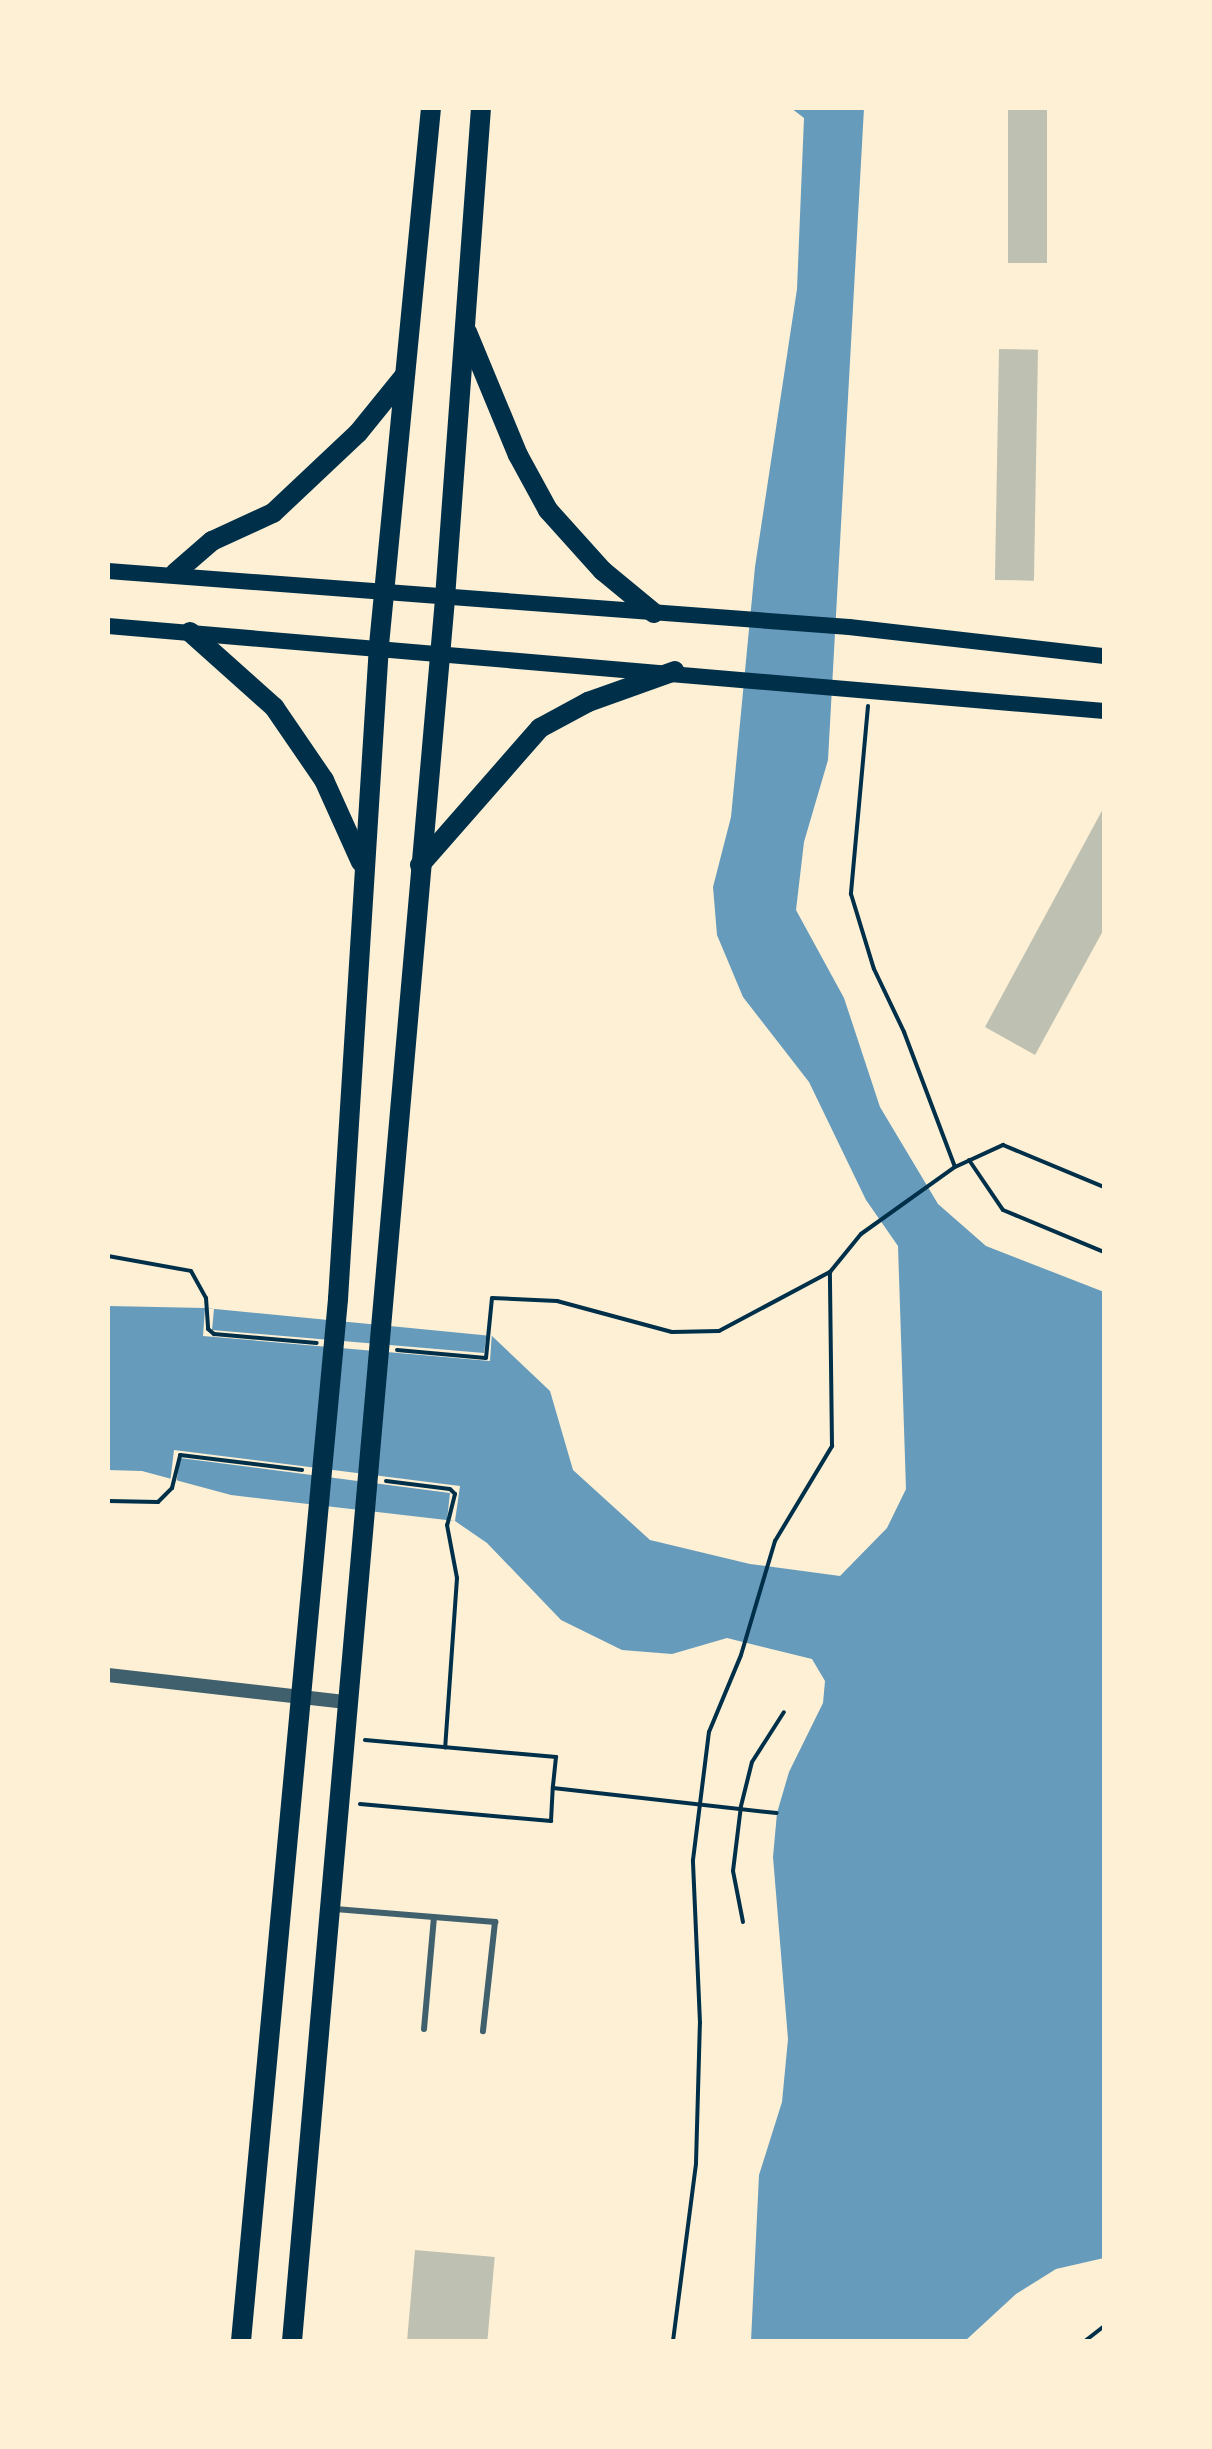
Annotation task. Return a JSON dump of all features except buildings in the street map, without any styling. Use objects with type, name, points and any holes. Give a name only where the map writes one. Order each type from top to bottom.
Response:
[{"type":"main road","points":[[241,2341],[338,1299],[379,645],[431,108]]},
{"type":"main road","points":[[292,2341],[342,1738],[445,598],[481,108]]},
{"type":"main road","points":[[465,327],[518,455],[548,510],[603,571],[654,613]]},
{"type":"main road","points":[[175,573],[212,541],[273,513],[358,433],[405,375]]},
{"type":"main road","points":[[108,571],[175,573],[384,595],[849,627],[1104,656]]},
{"type":"main road","points":[[108,626],[379,645],[1104,711]]},
{"type":"main road","points":[[190,632],[274,707],[324,780],[364,873]]},
{"type":"main road","points":[[420,865],[540,728],[588,702],[675,671]]},
{"type":"street","points":[[108,1675],[346,1702]]},
{"type":"lane","points":[[328,1909],[495,1922],[483,2031]]},
{"type":"lane","points":[[424,2029],[434,1917]]},
{"type":"path","points":[[870,688],[851,894],[874,969],[904,1032],[955,1167]]},
{"type":"path","points":[[385,1349],[486,1358],[492,1298],[557,1301],[672,1332],[719,1331],[830,1272],[861,1234],[955,1167],[1003,1145],[1104,1187]]},
{"type":"path","points":[[969,1160],[1003,1210],[1104,1252]]},
{"type":"path","points":[[108,1256],[191,1271],[206,1298],[208,1329],[214,1334],[323,1344]]},
{"type":"path","points":[[673,2341],[696,2163],[700,2023],[693,1860],[709,1732],[741,1655],[775,1541],[832,1446],[830,1272]]},
{"type":"path","points":[[108,1501],[158,1502],[172,1488],[180,1455],[315,1472]]},
{"type":"path","points":[[375,1480],[454,1490],[447,1525],[457,1578],[445,1748]]},
{"type":"path","points":[[743,1922],[733,1871],[741,1806],[752,1762],[784,1712]]},
{"type":"path","points":[[337,1803],[551,1821],[556,1757],[342,1738]]},
{"type":"path","points":[[553,1788],[741,1806],[777,1813]]},
{"type":"path","points":[[1085,2341],[1104,2326]]},
{"type":"water","points":[[791,108],[864,108],[828,760],[804,842],[796,910],[844,998],[880,1107],[938,1204],[986,1246],[1104,1292],[1104,2258],[1056,2269],[1016,2294],[965,2341],[751,2341],[759,2175],[782,2102],[788,2039],[773,1857],[777,1813],[789,1772],[823,1703],[825,1681],[812,1659],[727,1638],[672,1654],[622,1650],[561,1620],[487,1543],[455,1521],[231,1495],[142,1471],[108,1470],[108,1306],[205,1308],[492,1336],[550,1391],[573,1470],[650,1540],[750,1564],[840,1576],[887,1528],[906,1489],[898,1246],[866,1200],[809,1082],[743,997],[717,935],[713,887],[731,817],[755,567],[797,289],[804,118]]},
{"type":"pier","points":[[205,1308],[214,1309],[212,1330],[484,1353],[487,1331],[492,1332],[490,1361],[203,1336]]},
{"type":"pier","points":[[174,1450],[460,1486],[455,1521],[447,1520],[450,1493],[180,1458],[176,1485],[170,1483]]}]
